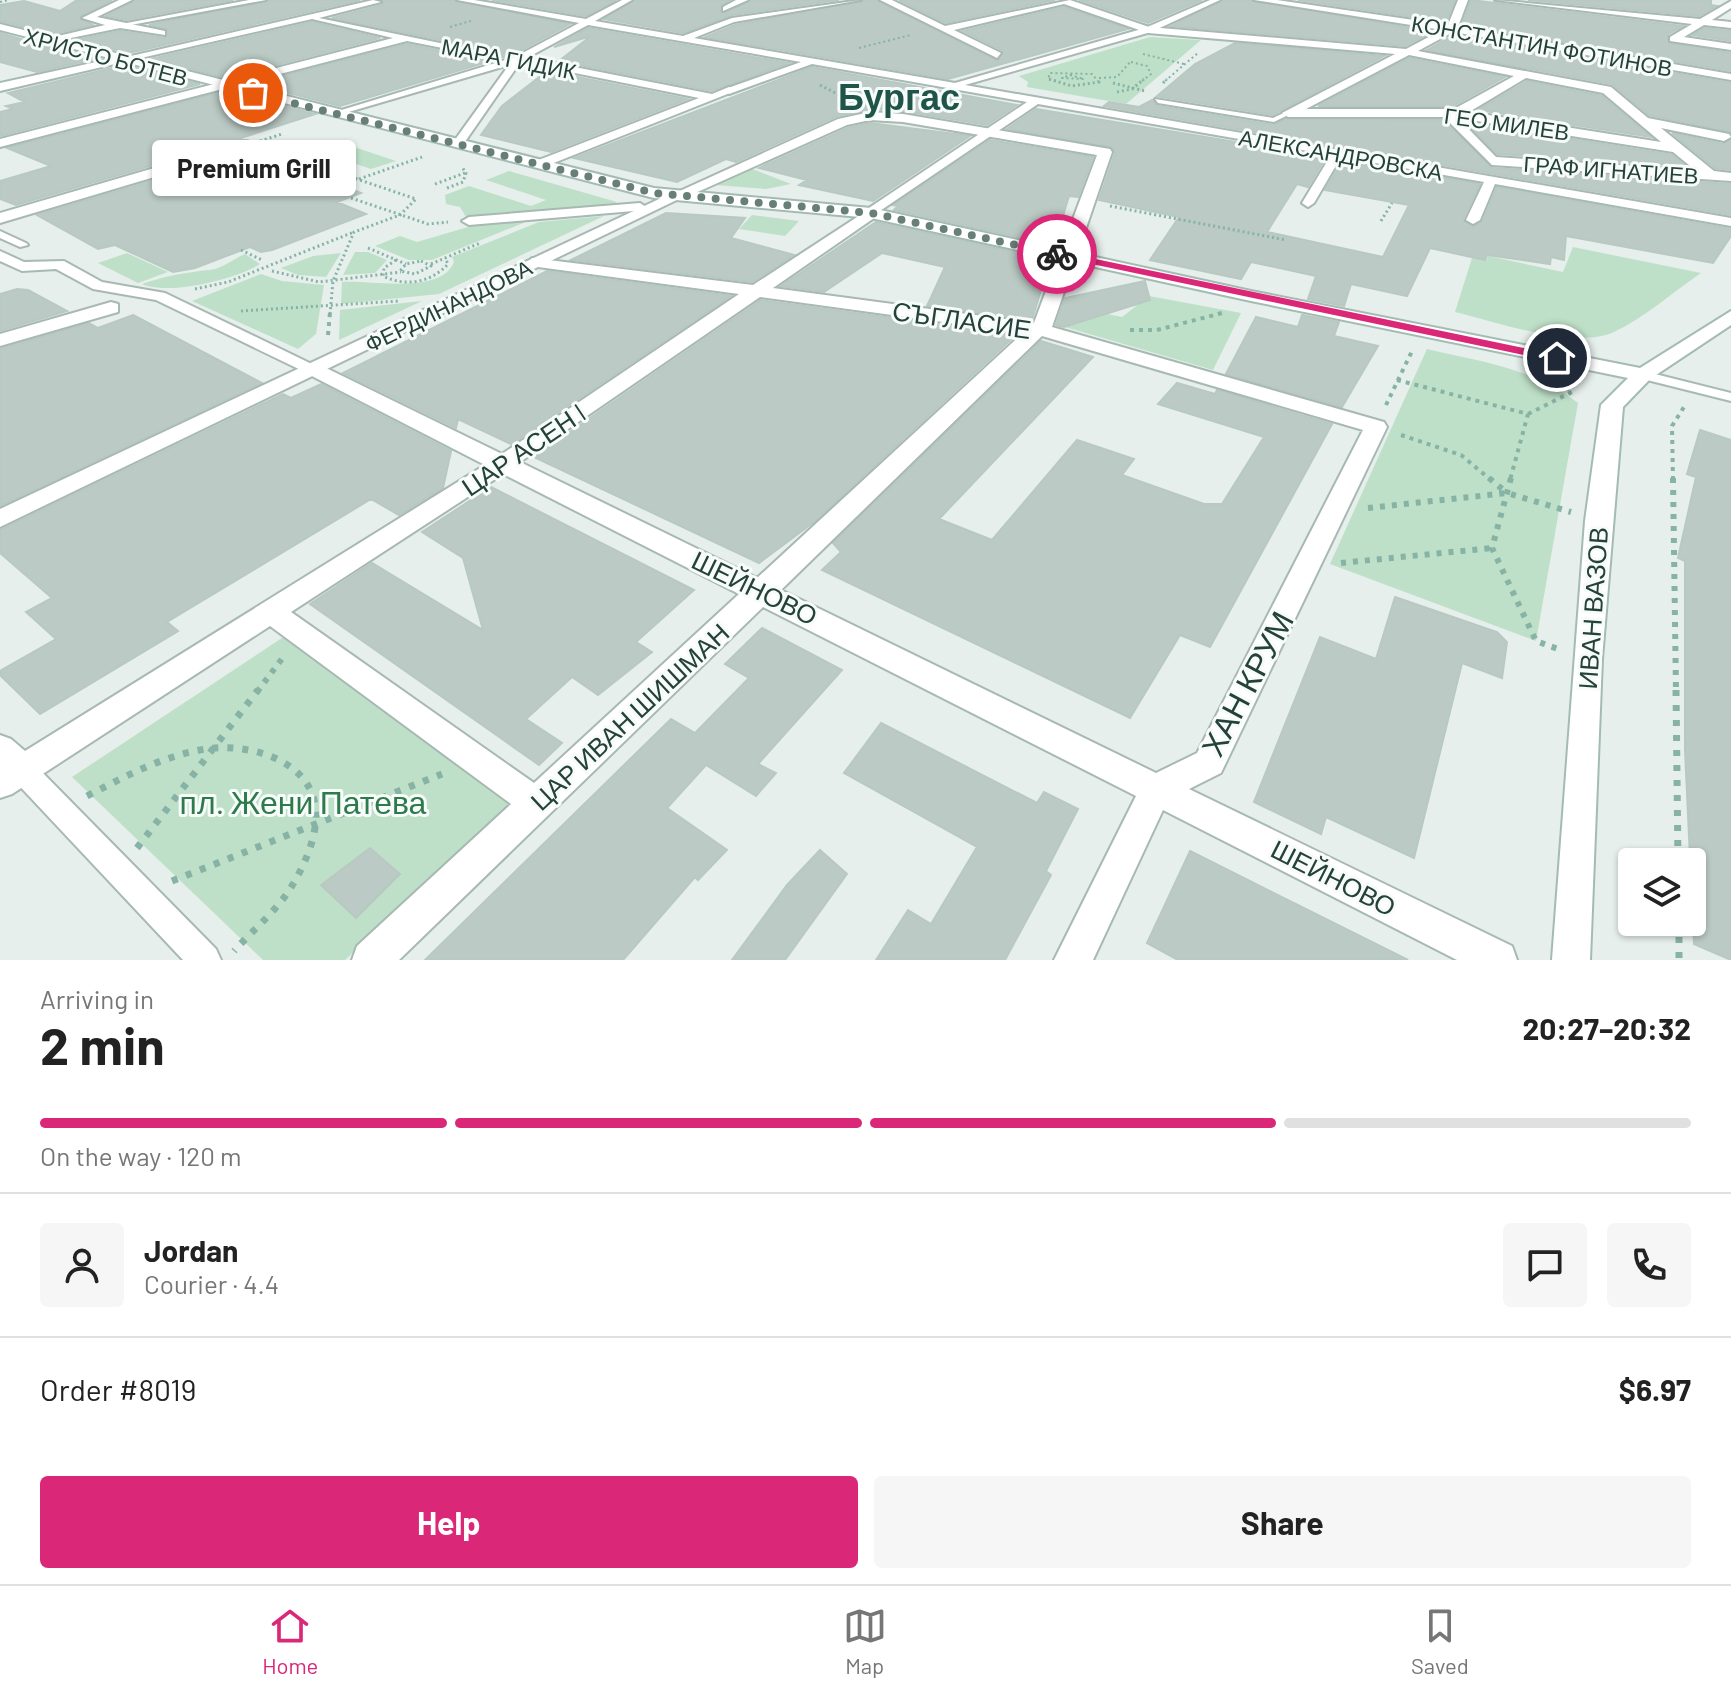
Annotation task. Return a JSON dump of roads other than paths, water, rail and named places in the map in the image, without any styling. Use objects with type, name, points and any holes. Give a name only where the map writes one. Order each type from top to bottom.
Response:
[{"type":"street","points":[[127,0],[87,18],[161,33]]},
{"type":"street","points":[[46,40],[262,0]]},
{"type":"street","name":"АЛЕКСАНДРОВСКА","points":[[461,0],[582,24],[684,39],[1731,222]]},
{"type":"street","points":[[339,114],[518,59],[628,0]]},
{"type":"street","points":[[726,9],[743,0]]},
{"type":"street","points":[[684,39],[732,20],[857,0]]},
{"type":"street","points":[[885,0],[997,55]]},
{"type":"street","points":[[951,86],[1148,30],[1216,0]]},
{"type":"street","name":"КОНСТАНТИН ФОТИНОВ","points":[[1259,0],[1567,43],[1731,77]]},
{"type":"street","points":[[1288,113],[1452,29],[1463,0]]},
{"type":"street","points":[[1500,0],[1731,25]]},
{"type":"street","points":[[1586,20],[1604,0]]},
{"type":"street","points":[[0,87],[378,1]]},
{"type":"street","points":[[944,29],[1063,1],[1148,30],[1409,52],[1525,74],[1607,90],[1709,175]]},
{"type":"street","points":[[1731,4],[1674,39],[1731,47]]},
{"type":"street","points":[[503,13],[527,7]]},
{"type":"street","name":"МАРА ГИДИК","points":[[306,18],[713,97]]},
{"type":"street","name":"ХРИСТО БОТЕВ","points":[[0,27],[119,60],[639,189],[871,213],[1643,375]]},
{"type":"street","points":[[0,143],[407,38]]},
{"type":"street","points":[[458,144],[510,76],[518,59]]},
{"type":"street","points":[[541,164],[796,65],[828,59]]},
{"type":"street","points":[[1454,113],[1525,74]]},
{"type":"street","name":"ЦАР АСЕН I","points":[[7,767],[270,612],[504,463],[1037,100]]},
{"type":"street","name":"ГЕО МИЛЕВ","points":[[1288,113],[1454,113],[1677,149]]},
{"type":"street","name":"ГРАФ ИГНАТИЕВ","points":[[1454,113],[1450,117],[1492,161],[1731,177]]},
{"type":"street","name":"ФЕРДИНАНДОВА","points":[[0,519],[320,359],[843,122],[870,116],[903,118],[1105,152]]},
{"type":"street","points":[[1643,120],[1724,137]]},
{"type":"street","points":[[1,221],[240,147]]},
{"type":"street","name":"ЦАР ИВАН ШИШМАН","points":[[371,960],[1047,321],[1105,152]]},
{"type":"street","points":[[1308,203],[1338,153]]},
{"type":"street","points":[[1473,220],[1491,180]]},
{"type":"street","points":[[469,221],[640,207]]},
{"type":"street","name":"ШЕЙНОВО","points":[[0,255],[22,267],[59,264],[98,286],[160,296],[192,312],[320,359],[504,463],[1498,960]]},
{"type":"street","name":"СЪГЛАСИЕ","points":[[538,262],[1039,329],[1376,427]]},
{"type":"street","points":[[0,340],[111,308]]},
{"type":"street","name":"ИВАН ВАЗОВ","points":[[1571,960],[1587,659],[1598,519],[1612,405],[1643,375],[1731,317]]},
{"type":"street","name":"ХАН КРУМ","points":[[1157,788],[1209,763],[1376,427]]},
{"type":"street","points":[[270,612],[537,804]]},
{"type":"street","points":[[7,767],[63,813],[205,960]]},
{"type":"street","points":[[1073,960],[1157,788]]},
{"type":"lane","points":[[1158,101],[1274,120],[1288,113]]},
{"type":"lane","points":[[1,221],[23,245]]},
{"type":"lane","points":[[1643,375],[1731,397]]},
{"type":"place","name":"Premium Grill","points":[[253,93]]},
{"type":"district","name":"Бургас","points":[[899,95]]},
{"type":"park label","name":"пл. Жени Патева","points":[[303,801]]}]
